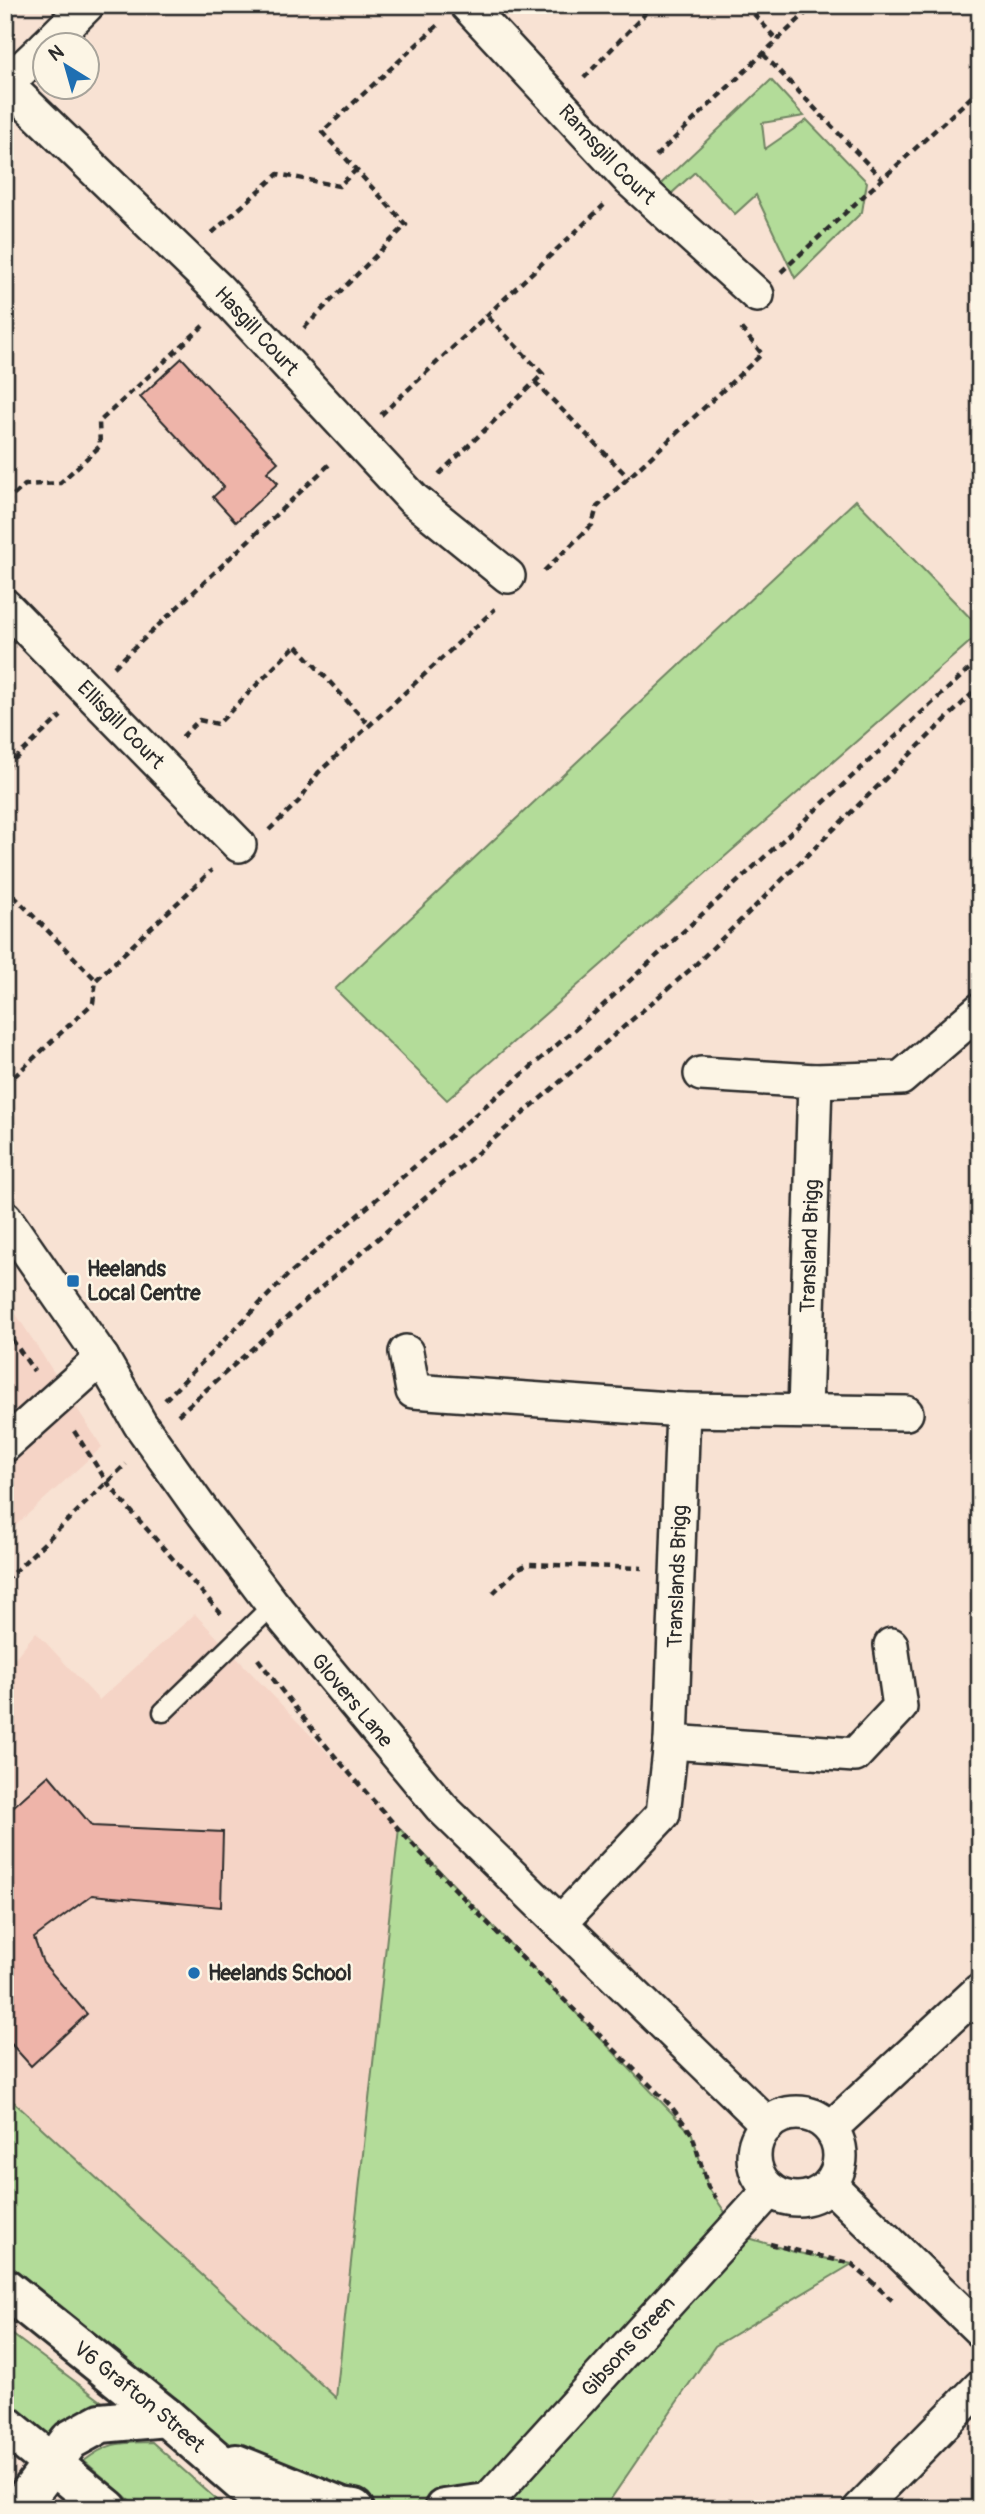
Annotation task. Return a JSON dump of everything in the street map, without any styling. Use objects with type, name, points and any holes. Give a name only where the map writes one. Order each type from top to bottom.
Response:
[{"type":"street","points":[[60,32],[87,5]]},
{"type":"street","name":"Ramsgill Court","points":[[467,5],[630,180],[757,295]]},
{"type":"street","points":[[6,85],[32,60]]},
{"type":"street","name":"Hasgill Court","points":[[6,85],[230,301],[413,499],[508,576]]},
{"type":"street","name":"Ellisgill Court","points":[[5,606],[239,845]]},
{"type":"street","points":[[701,1074],[815,1081],[901,1077],[980,1010]]},
{"type":"street","name":"Transland Brigg","points":[[805,1411],[815,1081]]},
{"type":"street","name":"Glovers Lane","points":[[5,1218],[102,1358],[146,1432],[273,1605],[441,1807],[768,2125]]},
{"type":"street","points":[[406,1352],[413,1391],[683,1410],[906,1413]]},
{"type":"street","points":[[5,1445],[102,1358]]},
{"type":"street","name":"Translands Brigg","points":[[560,1923],[663,1814],[671,1742],[683,1410]]},
{"type":"street","points":[[671,1742],[855,1755],[900,1707],[891,1646]]},
{"type":"street","points":[[831,2128],[980,1990]]},
{"type":"street","points":[[793,2113],[820,2119],[831,2128],[841,2151],[840,2163],[830,2185],[819,2194],[807,2198],[794,2199],[770,2190],[760,2179],[754,2151],[758,2136],[768,2125],[779,2117],[793,2113]]},
{"type":"street","points":[[830,2185],[980,2330]]},
{"type":"street","name":"Gibsons Green","points":[[484,2507],[770,2190]]},
{"type":"street","name":"V6 Grafton Street","points":[[5,2288],[166,2417],[272,2509]]},
{"type":"street","points":[[860,2509],[980,2387]]},
{"type":"street","points":[[18,2509],[70,2440],[102,2423],[166,2417]]},
{"type":"street","points":[[5,2425],[108,2509]]},
{"type":"street","points":[[208,2453],[342,2507],[354,2509]]},
{"type":"street","points":[[444,2509],[484,2507]]},
{"type":"lane","points":[[163,1712],[273,1605]]},
{"type":"path","points":[[5,15],[13,5]]},
{"type":"path","points":[[559,103],[644,15],[646,5]]},
{"type":"path","points":[[746,5],[777,40]]},
{"type":"path","points":[[5,768],[814,5]]},
{"type":"path","points":[[278,354],[406,225],[322,132],[439,23]]},
{"type":"path","points":[[763,54],[882,179]]},
{"type":"path","points":[[186,257],[278,174],[339,186],[356,170]]},
{"type":"path","points":[[5,503],[25,485],[60,483],[100,446],[99,422],[230,301]]},
{"type":"path","points":[[413,499],[543,374],[487,316]]},
{"type":"path","points":[[535,382],[629,478]]},
{"type":"path","points":[[155,761],[199,720],[218,724],[296,645],[369,725]]},
{"type":"path","points":[[5,1581],[146,1432],[289,1274],[600,1008],[980,659]]},
{"type":"path","points":[[146,1432],[302,1304],[692,968],[980,685]]},
{"type":"path","points":[[5,887],[96,980]]},
{"type":"path","points":[[493,1593],[519,1568],[529,1564],[677,1570]]},
{"type":"path","points":[[702,2163],[708,2187],[735,2227],[749,2238],[794,2252],[852,2264],[901,2308]]},
{"type":"shaded area","points":[[5,1297],[102,1447],[5,1535]]},
{"type":"shaded area","name":"Heelands School","points":[[195,1614],[399,1828],[336,2398],[5,2118],[5,1670],[36,1632],[99,1700]]},
{"type":"green space","points":[[771,80],[804,116],[762,123],[765,149],[807,120],[867,182],[862,212],[795,278],[756,195],[735,214],[695,172],[660,204],[650,194]]},
{"type":"green space","points":[[856,500],[980,628],[980,633],[447,1100],[335,989]]},
{"type":"green space","points":[[399,1828],[692,2134],[708,2187],[735,2227],[749,2238],[794,2252],[852,2264],[715,2346],[604,2509],[354,2509],[208,2453],[5,2288],[5,2094],[336,2398]]},
{"type":"green space","points":[[5,2329],[109,2407],[56,2439],[5,2401]]},
{"type":"green space","points":[[152,2442],[227,2509],[140,2509],[84,2461],[116,2444]]},
{"type":"building","points":[[182,358],[278,462],[267,472],[278,483],[236,522],[213,497],[224,487],[140,397]]},
{"type":"building","points":[[49,1775],[92,1826],[223,1832],[221,1907],[92,1895],[34,1938],[43,1963],[87,2014],[31,2066],[5,2037],[5,1814]]},
{"type":"place","name":"Heelands Local Centre","points":[[73,1281]]},
{"type":"place","name":"Heelands School","points":[[194,1973]]}]
